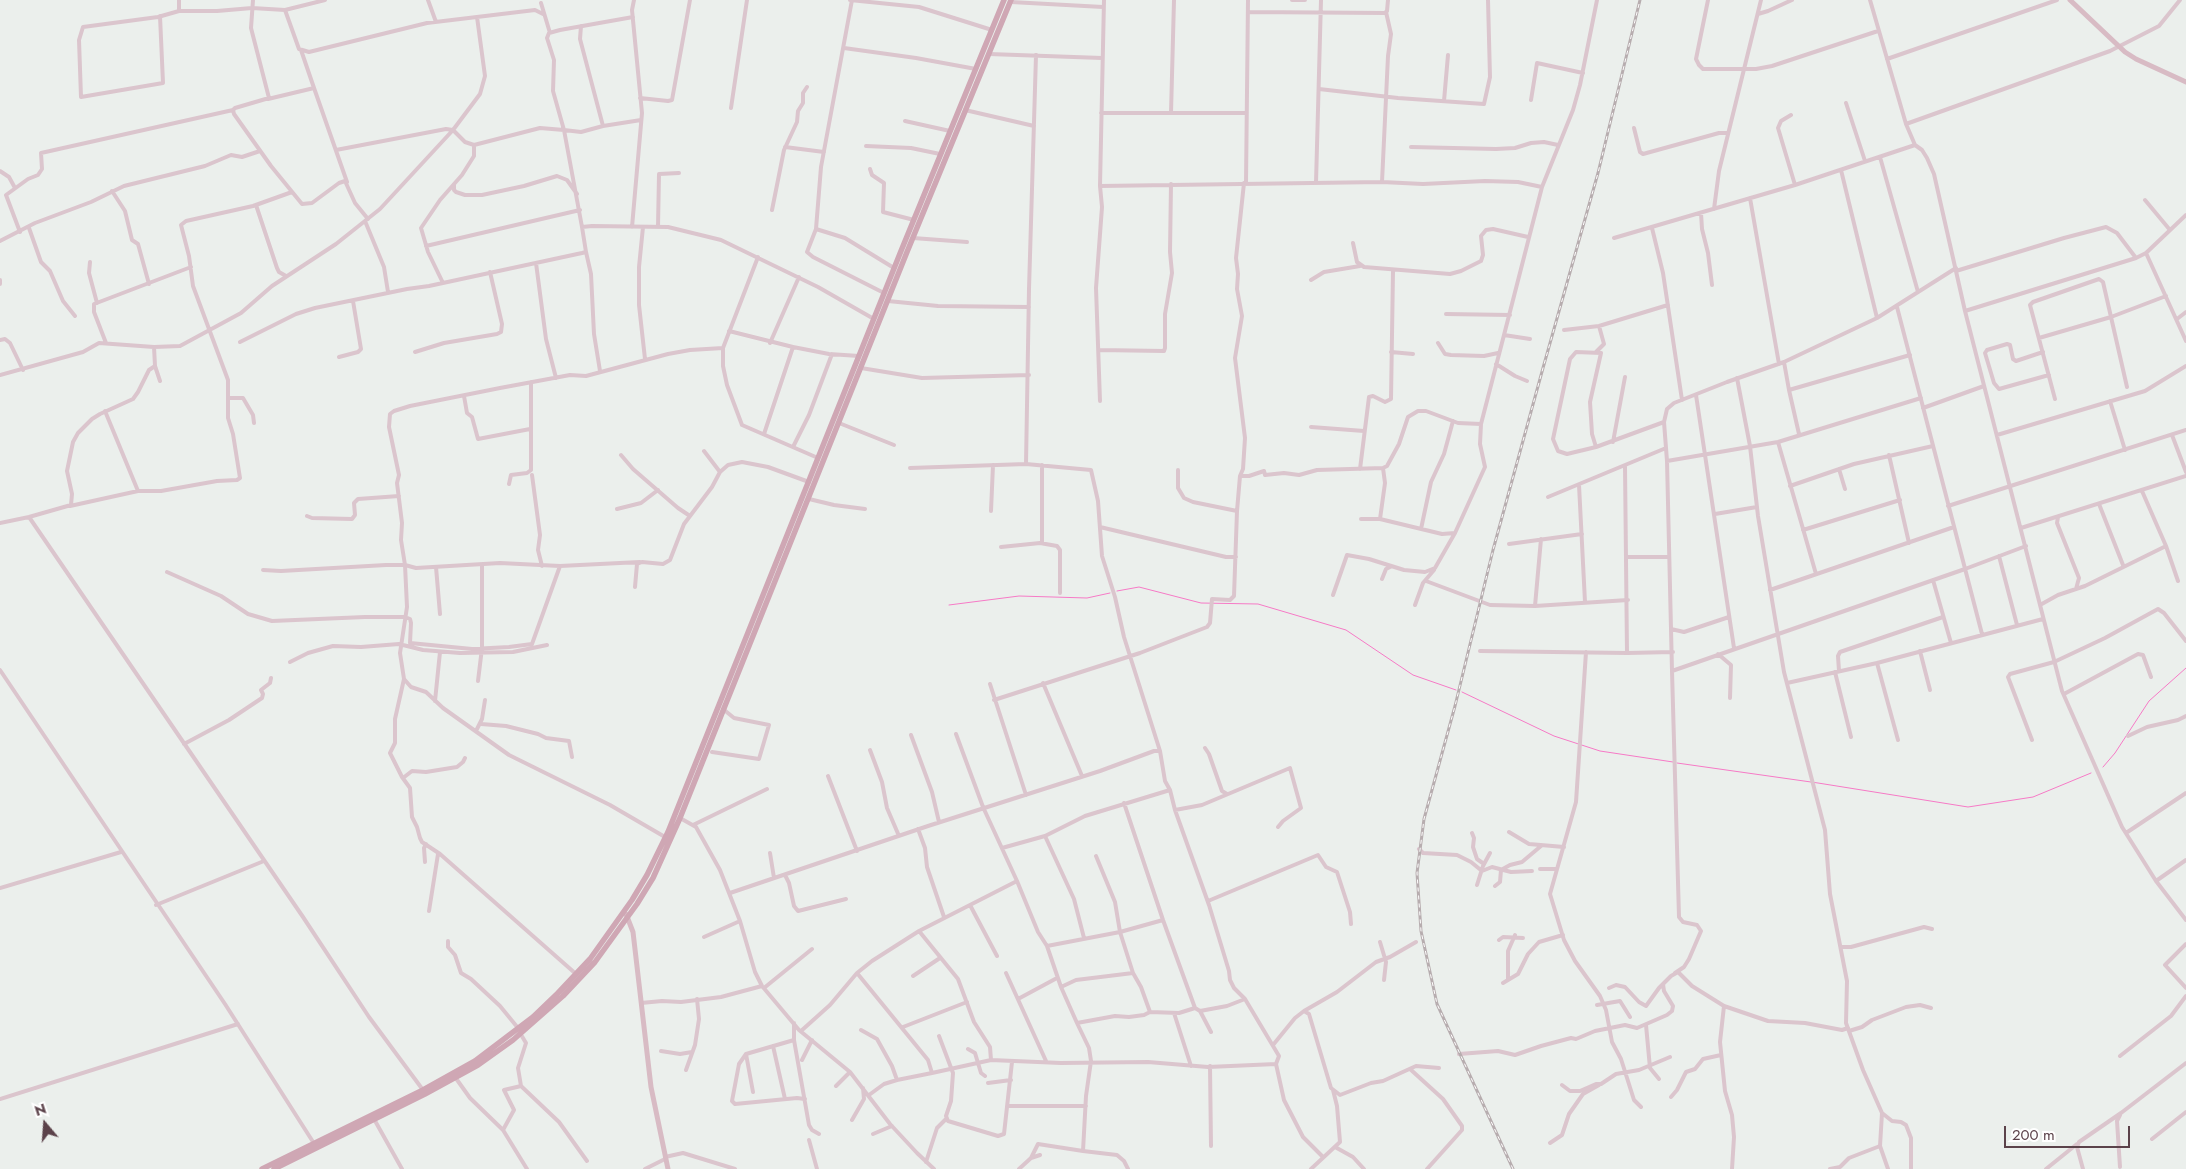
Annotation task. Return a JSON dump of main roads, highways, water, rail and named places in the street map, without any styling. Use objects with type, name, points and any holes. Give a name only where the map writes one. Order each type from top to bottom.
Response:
[{"type":"main road","points":[[262,1169],[374,1119],[424,1092],[520,1031],[590,959],[653,878],[680,818],[861,368],[877,321],[884,293],[940,154],[992,30],[1009,1]]},
{"type":"main road","points":[[274,1169],[478,1065],[563,996],[595,962],[626,914],[648,875],[665,837],[859,356],[888,301],[1009,1]]},
{"type":"waterway","points":[[1117,591],[1139,587],[1201,603],[1258,604],[1346,630],[1413,675],[1456,690]]},
{"type":"waterway","points":[[949,605],[1019,596],[1087,598],[1110,593]]},
{"type":"waterway","points":[[2103,767],[2115,753],[2149,701],[2186,668]]},
{"type":"waterway","points":[[1462,692],[1554,736],[1600,751],[1673,762]]},
{"type":"waterway","points":[[1677,763],[1968,807],[2033,797],[2091,773]]},
{"type":"railway","points":[[1513,1169],[1437,1004],[1421,931],[1417,873],[1424,819],[1455,706],[1493,550],[1598,173],[1640,0]]}]
